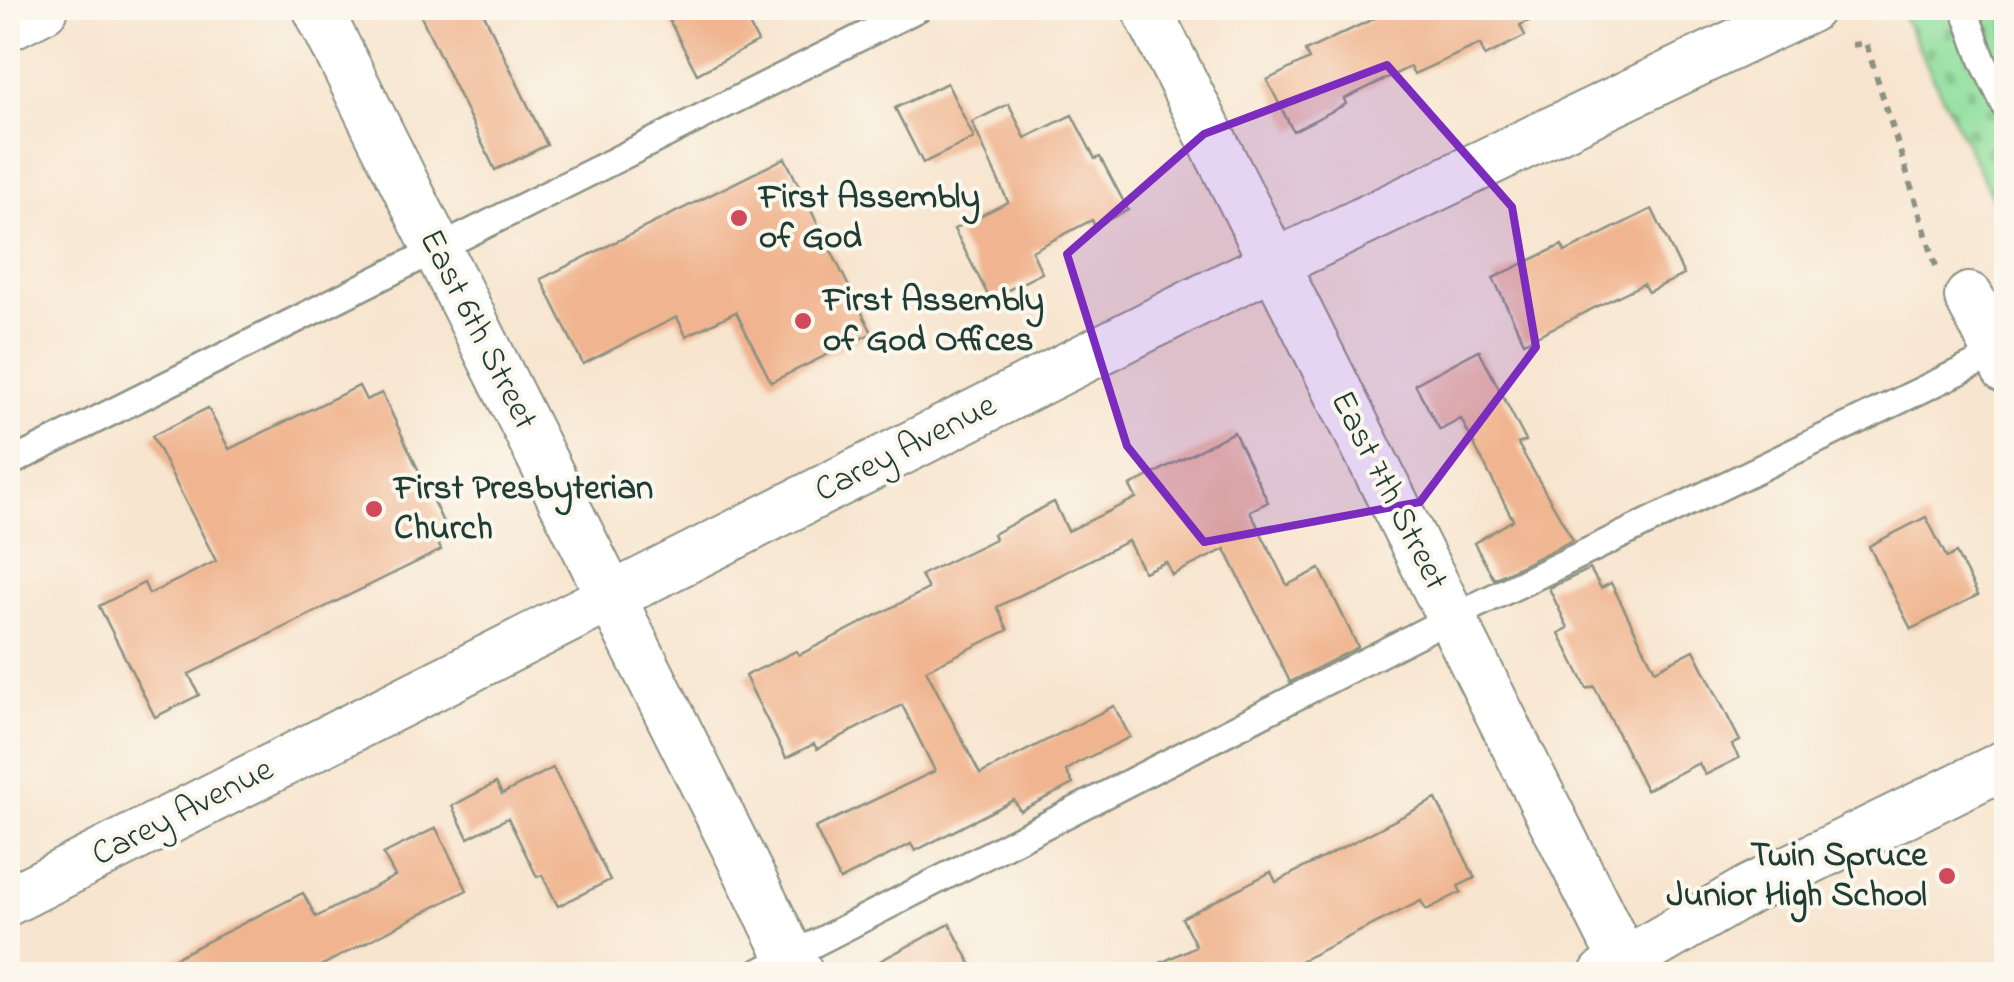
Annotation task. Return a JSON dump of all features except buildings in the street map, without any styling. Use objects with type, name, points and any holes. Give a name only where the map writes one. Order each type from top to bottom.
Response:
[{"type":"street","points":[[8,26],[44,8]]},
{"type":"street","name":"East 6th Street","points":[[317,8],[611,598],[781,968]]},
{"type":"street","name":"East 7th Street","points":[[1146,8],[1452,618],[1620,971]]},
{"type":"street","name":"Carey Avenue","points":[[8,902],[1274,264],[1810,8]]},
{"type":"street","points":[[1955,290],[2002,361]]},
{"type":"street","points":[[1620,971],[1750,890],[2006,764]]},
{"type":"lane","points":[[8,464],[919,8]]},
{"type":"lane","points":[[1964,8],[1983,61],[2006,108]]},
{"type":"lane","points":[[781,968],[1452,618],[2002,361]]},
{"type":"path","points":[[1852,46],[1866,43],[1955,290]]},
{"type":"highlighted area","points":[[1387,65],[1512,207],[1536,347],[1420,502],[1204,542],[1127,446],[1067,254],[1204,134]]},
{"type":"green space","points":[[1899,8],[2006,8],[2006,225]]},
{"type":"place","name":"First Assembly of God","points":[[739,218]]},
{"type":"place","name":"First Assembly of God Offices","points":[[803,321]]},
{"type":"place","name":"First Presbyterian Church","points":[[374,509]]},
{"type":"place","name":"Twin Spruce Junior High School","points":[[1947,876]]}]
